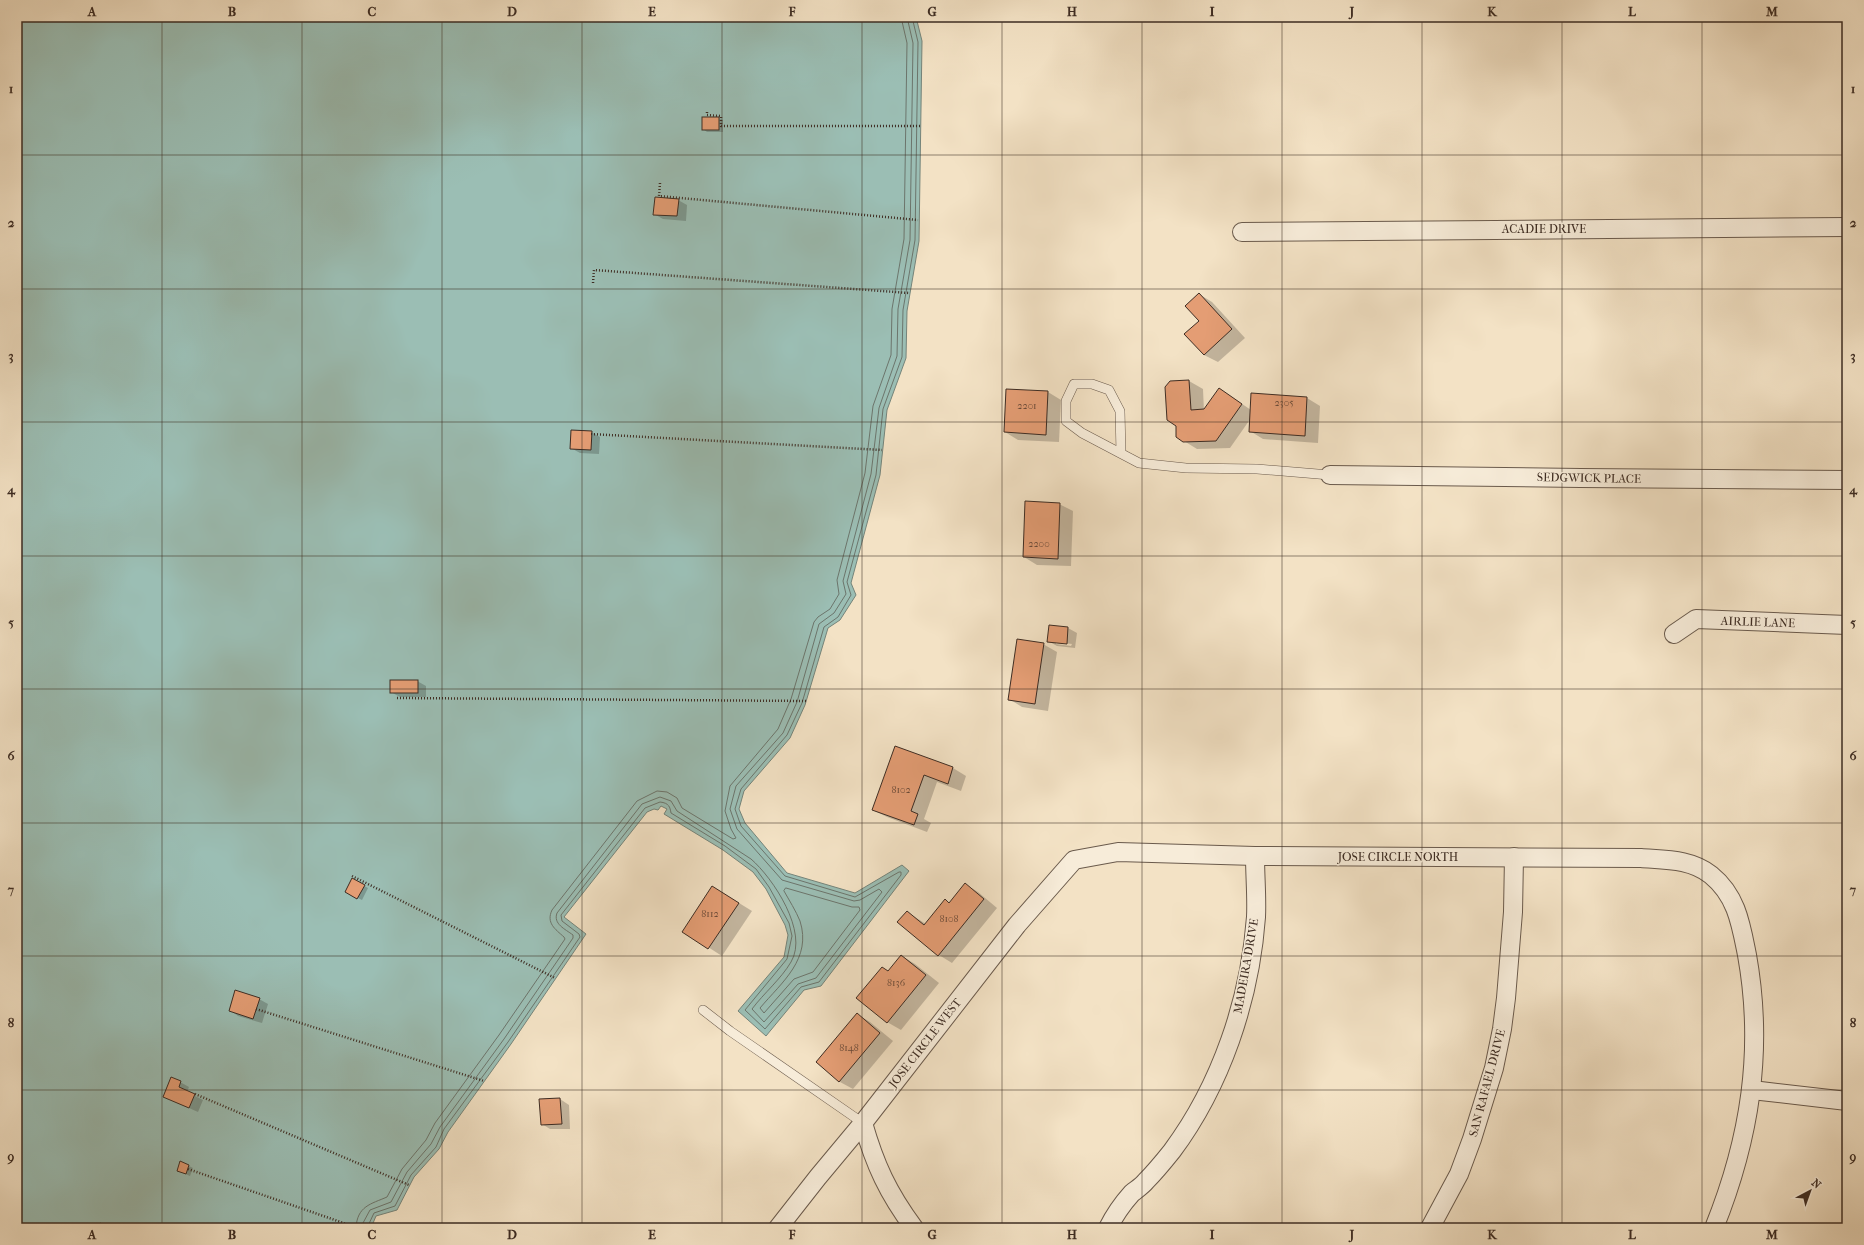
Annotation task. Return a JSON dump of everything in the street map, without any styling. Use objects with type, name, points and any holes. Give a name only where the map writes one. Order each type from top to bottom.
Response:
[{"type":"street","name":"ACADIE DRIVE","points":[[1242,232],[1847,227]]},
{"type":"street","name":"SEDGWICK PLACE","points":[[1330,474],[1847,480]]},
{"type":"street","name":"AIRLIE LANE","points":[[1674,634],[1696,620],[1847,625]]},
{"type":"street","name":"JOSE CIRCLE NORTH","points":[[1074,860],[1118,852],[1255,856],[1641,858],[1684,862],[1696,866],[1723,887],[1736,907],[1740,919],[1750,975],[1755,1026],[1752,1090],[1744,1131],[1732,1178],[1714,1228]]},
{"type":"street","name":"MADEIRA DRIVE","points":[[1108,1228],[1133,1192],[1145,1183],[1172,1151],[1200,1108],[1222,1063],[1236,1024],[1251,954],[1256,917],[1255,856]]},
{"type":"street","name":"SAN RAFAEL DRIVE","points":[[1430,1228],[1459,1174],[1472,1139],[1494,1068],[1506,998],[1513,912],[1514,857]]},
{"type":"street","name":"JOSE CIRCLE WEST","points":[[778,1228],[863,1123],[1017,925],[1074,860]]},
{"type":"street","points":[[1752,1090],[1847,1101]]},
{"type":"street","points":[[863,1123],[872,1156],[886,1187],[914,1228]]},
{"type":"lane","points":[[1121,453],[1120,411],[1109,390],[1092,384],[1074,384],[1066,401],[1066,421],[1082,433],[1139,463],[1186,468],[1257,469],[1330,474]]},
{"type":"lane","points":[[703,1010],[730,1031],[863,1123]]},
{"type":"path","points":[[707,112],[707,116],[721,116],[721,126],[920,126]]},
{"type":"path","points":[[660,183],[659,196],[918,220]]},
{"type":"path","points":[[593,283],[594,270],[909,293]]},
{"type":"path","points":[[591,434],[882,450]]},
{"type":"path","points":[[397,698],[806,701]]},
{"type":"path","points":[[352,876],[554,978]]},
{"type":"path","points":[[256,1009],[484,1081]]},
{"type":"path","points":[[195,1094],[409,1184]]},
{"type":"path","points":[[188,1169],[358,1228]]},
{"type":"water","points":[[17,17],[916,17],[922,41],[919,241],[907,311],[906,358],[887,410],[880,475],[851,583],[856,595],[840,620],[828,628],[805,705],[790,738],[744,791],[739,809],[745,823],[787,873],[855,893],[902,865],[909,871],[821,986],[804,990],[766,1036],[738,1011],[784,957],[788,935],[785,925],[766,889],[753,872],[723,850],[664,814],[667,809],[661,806],[658,810],[654,809],[647,812],[564,917],[586,934],[511,1044],[448,1132],[439,1149],[414,1177],[397,1210],[376,1216],[371,1228],[17,1228]]},
{"type":"building","points":[[702,117],[719,117],[719,130],[702,130]]},
{"type":"building","points":[[655,197],[679,199],[677,216],[653,215]]},
{"type":"building","points":[[1199,293],[1232,329],[1204,355],[1184,334],[1199,321],[1185,306]]},
{"type":"building","points":[[1189,380],[1191,410],[1204,409],[1219,388],[1242,404],[1216,441],[1183,442],[1176,437],[1176,426],[1167,420],[1165,387],[1170,381]]},
{"type":"building","points":[[1006,389],[1048,391],[1046,435],[1004,432]]},
{"type":"building","points":[[1251,393],[1307,397],[1305,436],[1249,432]]},
{"type":"building","points":[[571,430],[592,431],[591,450],[570,449]]},
{"type":"building","points":[[1025,501],[1060,503],[1058,559],[1023,557]]},
{"type":"building","points":[[1049,625],[1068,627],[1067,644],[1047,642]]},
{"type":"building","points":[[1017,639],[1044,643],[1035,704],[1008,700]]},
{"type":"building","points":[[390,680],[418,680],[418,693],[390,693]]},
{"type":"building","points":[[895,746],[953,767],[948,784],[924,775],[911,811],[918,814],[914,825],[872,810]]},
{"type":"building","points":[[352,878],[365,885],[357,899],[345,892]]},
{"type":"building","points":[[965,883],[984,899],[938,956],[897,922],[907,911],[924,925],[945,899],[949,903]]},
{"type":"building","points":[[712,886],[739,903],[708,949],[682,932]]},
{"type":"building","points":[[901,955],[926,975],[887,1023],[856,998],[882,967],[888,971]]},
{"type":"building","points":[[235,990],[260,998],[253,1019],[229,1011]]},
{"type":"building","points":[[857,1013],[880,1033],[839,1082],[816,1062]]},
{"type":"building","points":[[171,1077],[181,1081],[179,1087],[195,1094],[189,1108],[163,1097]]},
{"type":"building","points":[[560,1098],[562,1124],[541,1125],[539,1099]]},
{"type":"building","points":[[180,1161],[189,1165],[186,1174],[177,1171]]},
{"type":"building","points":[[100,1223],[111,1227],[99,1228]]}]
